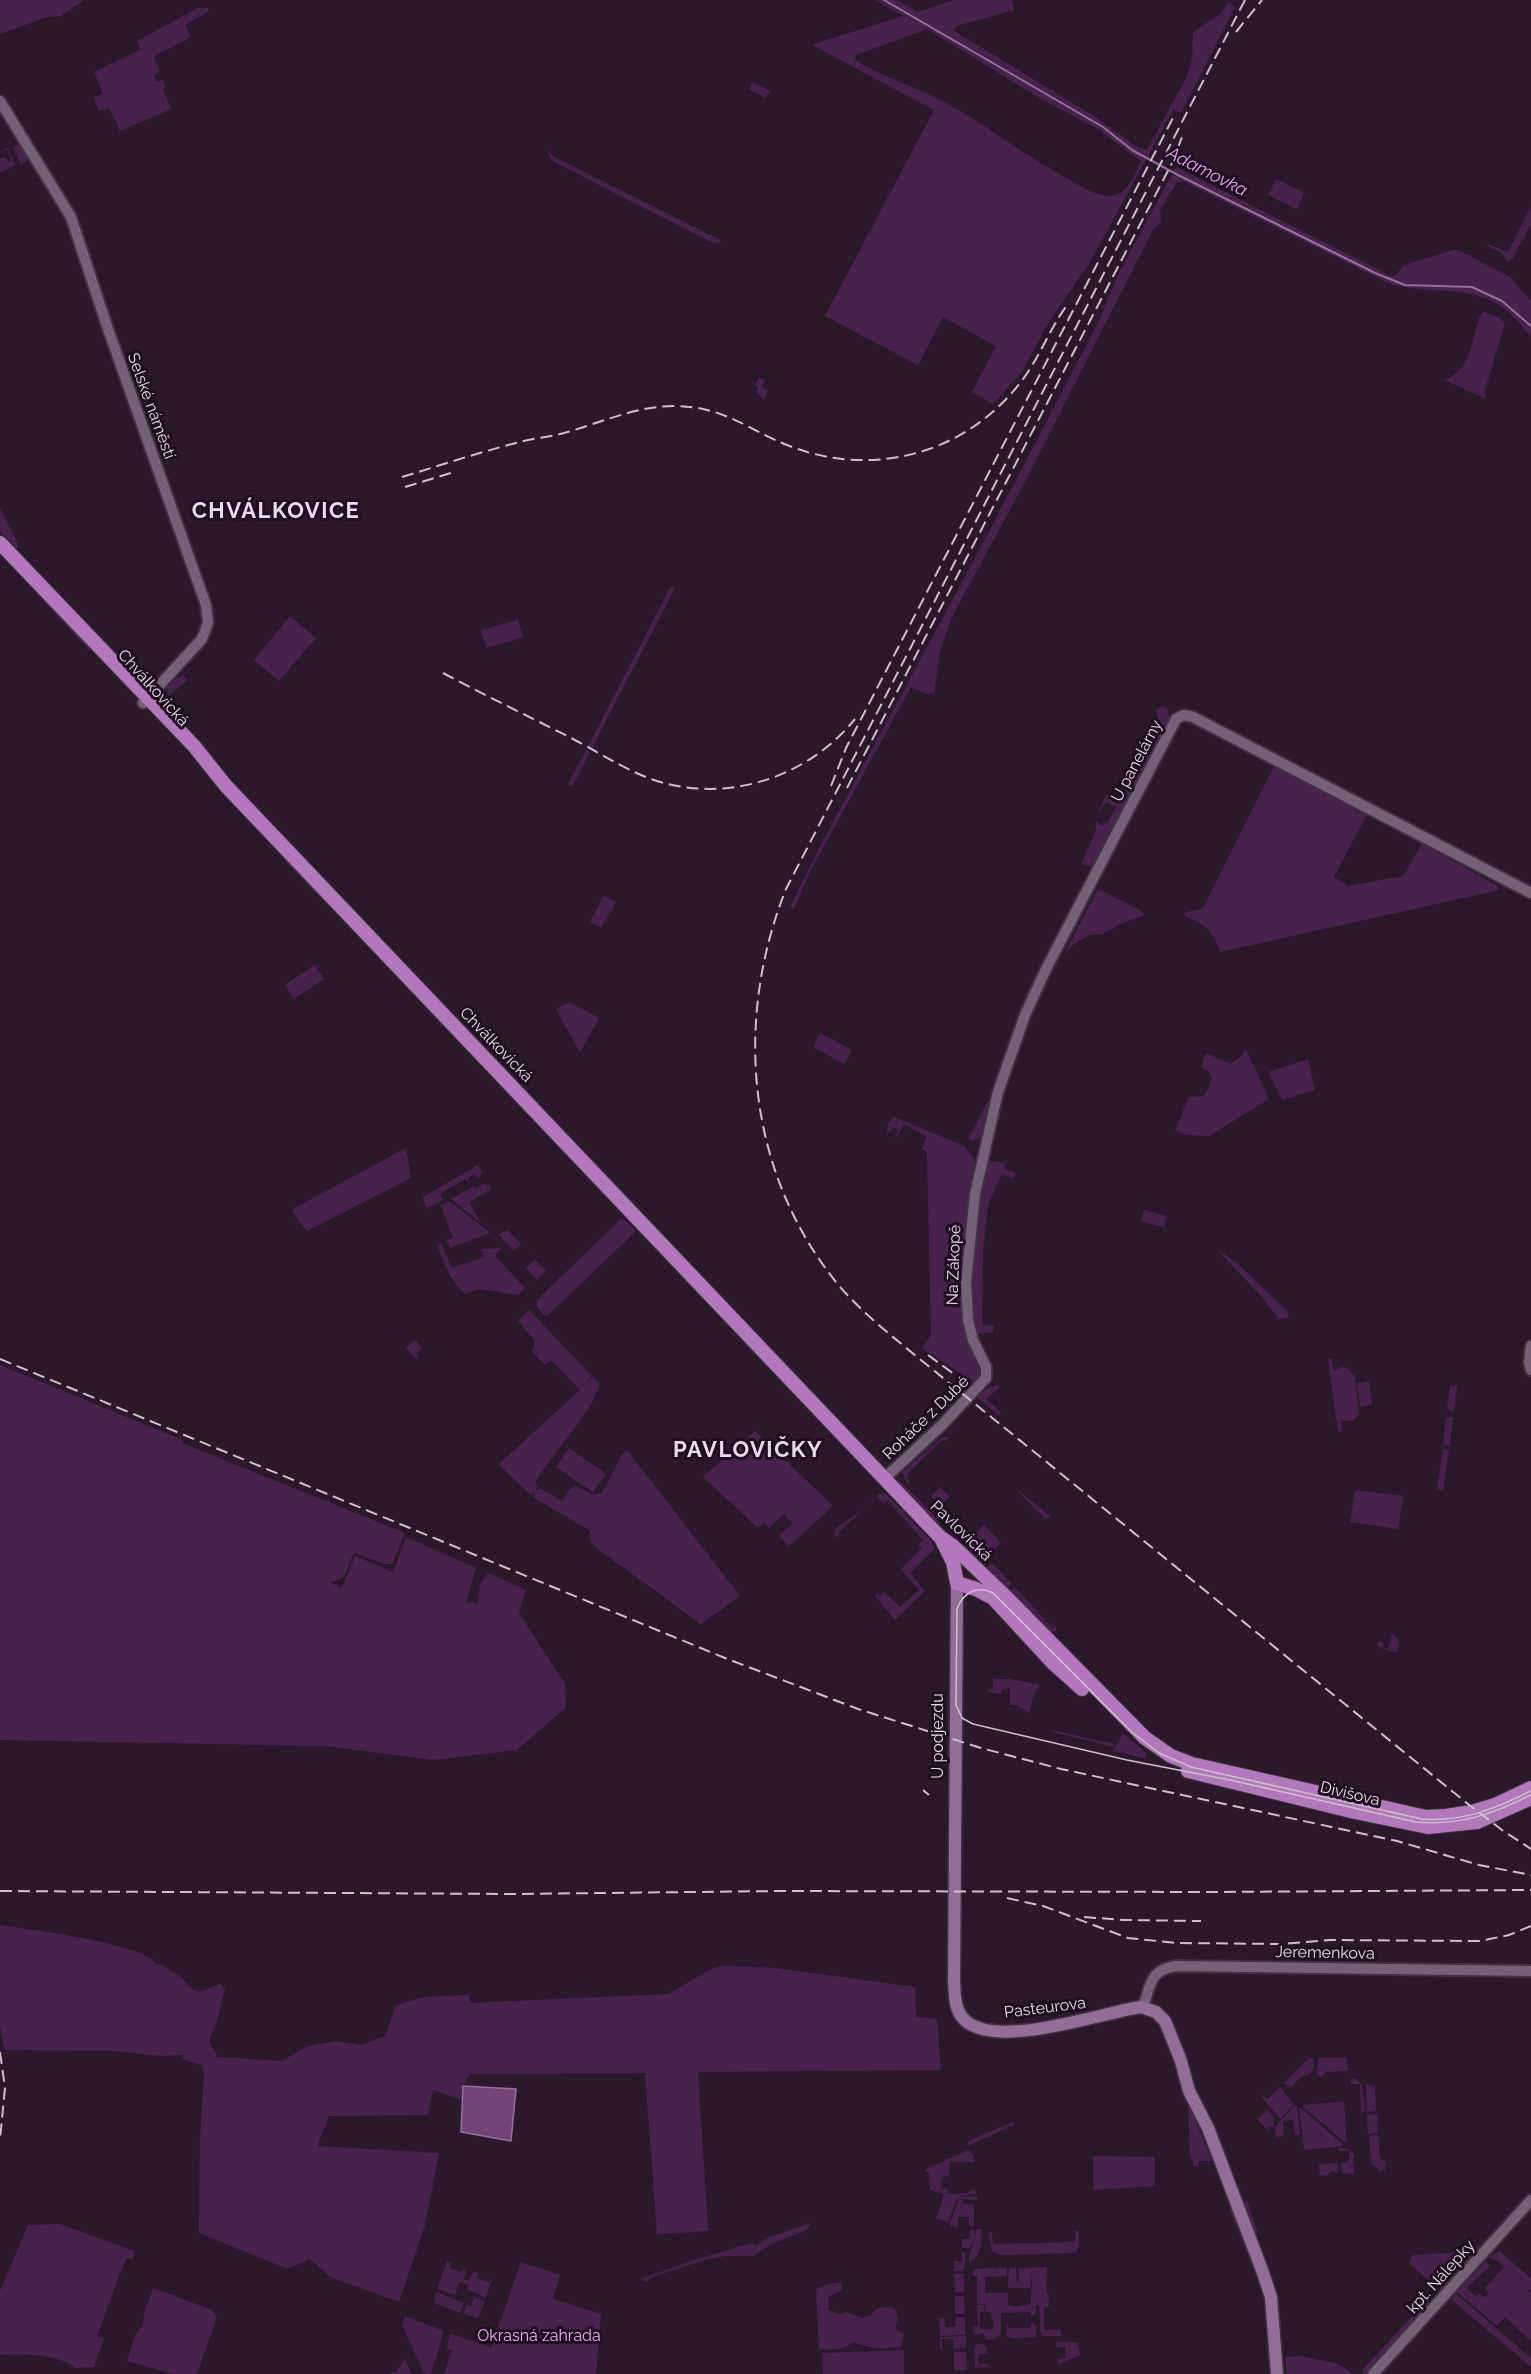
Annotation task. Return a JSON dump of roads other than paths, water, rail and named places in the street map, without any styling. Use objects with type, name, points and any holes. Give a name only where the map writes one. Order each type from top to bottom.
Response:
[{"type":"main road","name":"Chválkovická","points":[[0,543],[143,697],[199,751],[226,786],[742,1326]]},
{"type":"main road","name":"Pavlovická","points":[[742,1326],[940,1537],[954,1547],[998,1597],[1163,1756]]},
{"type":"main road","name":"U podjezdu","points":[[940,1537],[953,1562],[956,1580],[954,1939]]},
{"type":"main road","points":[[956,1580],[975,1575],[998,1597]]},
{"type":"main road","name":"Pavlovická","points":[[998,1597],[1015,1622],[1053,1663],[1139,1744],[1163,1756]]},
{"type":"main road","name":"Divišova","points":[[1163,1756],[1426,1817],[1446,1816],[1488,1808],[1531,1788]]},
{"type":"main road","name":"Divišova","points":[[1163,1756],[1179,1768],[1223,1782],[1428,1827],[1477,1822],[1531,1798]]},
{"type":"main road","name":"Pasteurova","points":[[954,1939],[956,2002],[962,2017],[975,2027],[990,2030],[1045,2028],[1143,2007]]},
{"type":"main road","points":[[1143,2007],[1163,2018],[1181,2061],[1193,2100],[1208,2128],[1269,2289],[1277,2374]]},
{"type":"street","name":"Selské náměstí","points":[[0,100],[71,217],[108,329],[204,598],[208,617],[206,632],[199,644],[161,675],[143,697]]},
{"type":"street","name":"U panelárny","points":[[983,1150],[1011,1054],[1038,986],[1172,724],[1180,716],[1193,717],[1531,893]]},
{"type":"street","name":"Na Zákopě","points":[[983,1150],[971,1220],[966,1302],[970,1330],[986,1367],[986,1378]]},
{"type":"street","points":[[1531,1346],[1529,1362],[1531,1370]]},
{"type":"street","name":"Roháče z Dubé","points":[[885,1478],[942,1425],[986,1378]]},
{"type":"street","name":"Jeremenkova","points":[[1143,2007],[1155,1975],[1164,1969],[1176,1966],[1531,1971]]},
{"type":"street","name":"kpt. Nálepky","points":[[1375,2372],[1531,2200]]},
{"type":"waterway","name":"Adamovka","points":[[884,0],[1103,127],[1132,150],[1178,175],[1375,273],[1405,285],[1472,287],[1502,301],[1531,326]]},
{"type":"tram line","points":[[1531,1791],[1478,1813],[1451,1818],[1422,1819],[1191,1767],[1159,1753],[1133,1733],[993,1593],[981,1590],[971,1592],[957,1609],[956,1705],[962,1718],[973,1724],[1127,1760],[1230,1780],[1416,1822],[1447,1822],[1475,1817],[1503,1808],[1531,1795]]},
{"type":"railway","points":[[1245,0],[786,889],[770,939],[759,990],[755,1041],[758,1092],[767,1143],[783,1192],[806,1238],[836,1282],[854,1302],[916,1356],[1468,1804],[1531,1849]]},
{"type":"railway","points":[[1236,32],[1262,0]]},
{"type":"railway","points":[[831,786],[846,748],[1175,114]]},
{"type":"railway","points":[[847,788],[1172,163],[1182,137]]},
{"type":"railway","points":[[402,477],[490,450],[564,433],[632,412],[674,406],[708,410],[777,441],[823,456],[855,460],[886,459],[917,453],[946,442],[973,427],[998,407],[1027,374],[1067,305]]},
{"type":"railway","points":[[405,487],[454,472]]},
{"type":"railway","points":[[443,673],[633,771],[654,780],[682,787],[709,789],[737,787],[764,781],[790,771],[814,757],[836,740],[855,719]]},
{"type":"railway","points":[[928,1355],[969,1385]]},
{"type":"railway","points":[[0,1359],[725,1658],[858,1709],[981,1748],[1061,1769],[1397,1841],[1479,1865],[1531,1875]]},
{"type":"railway","points":[[923,1790],[929,1795]]},
{"type":"railway","points":[[0,1891],[513,1894],[780,1891],[1531,1890]]},
{"type":"railway","points":[[1007,1898],[1043,1906],[1128,1938],[1177,1943],[1282,1944],[1330,1940],[1480,1941],[1509,1935],[1531,1926]]},
{"type":"railway","points":[[1084,1917],[1201,1921]]},
{"type":"railway","points":[[0,2052],[5,2088],[0,2139]]},
{"type":"district","name":"CHVÁLKOVICE","points":[[276,511]]},
{"type":"district","name":"PAVLOVIČKY","points":[[748,1450]]},
{"type":"park label","name":"Okrasná zahrada","points":[[539,2336]]}]
